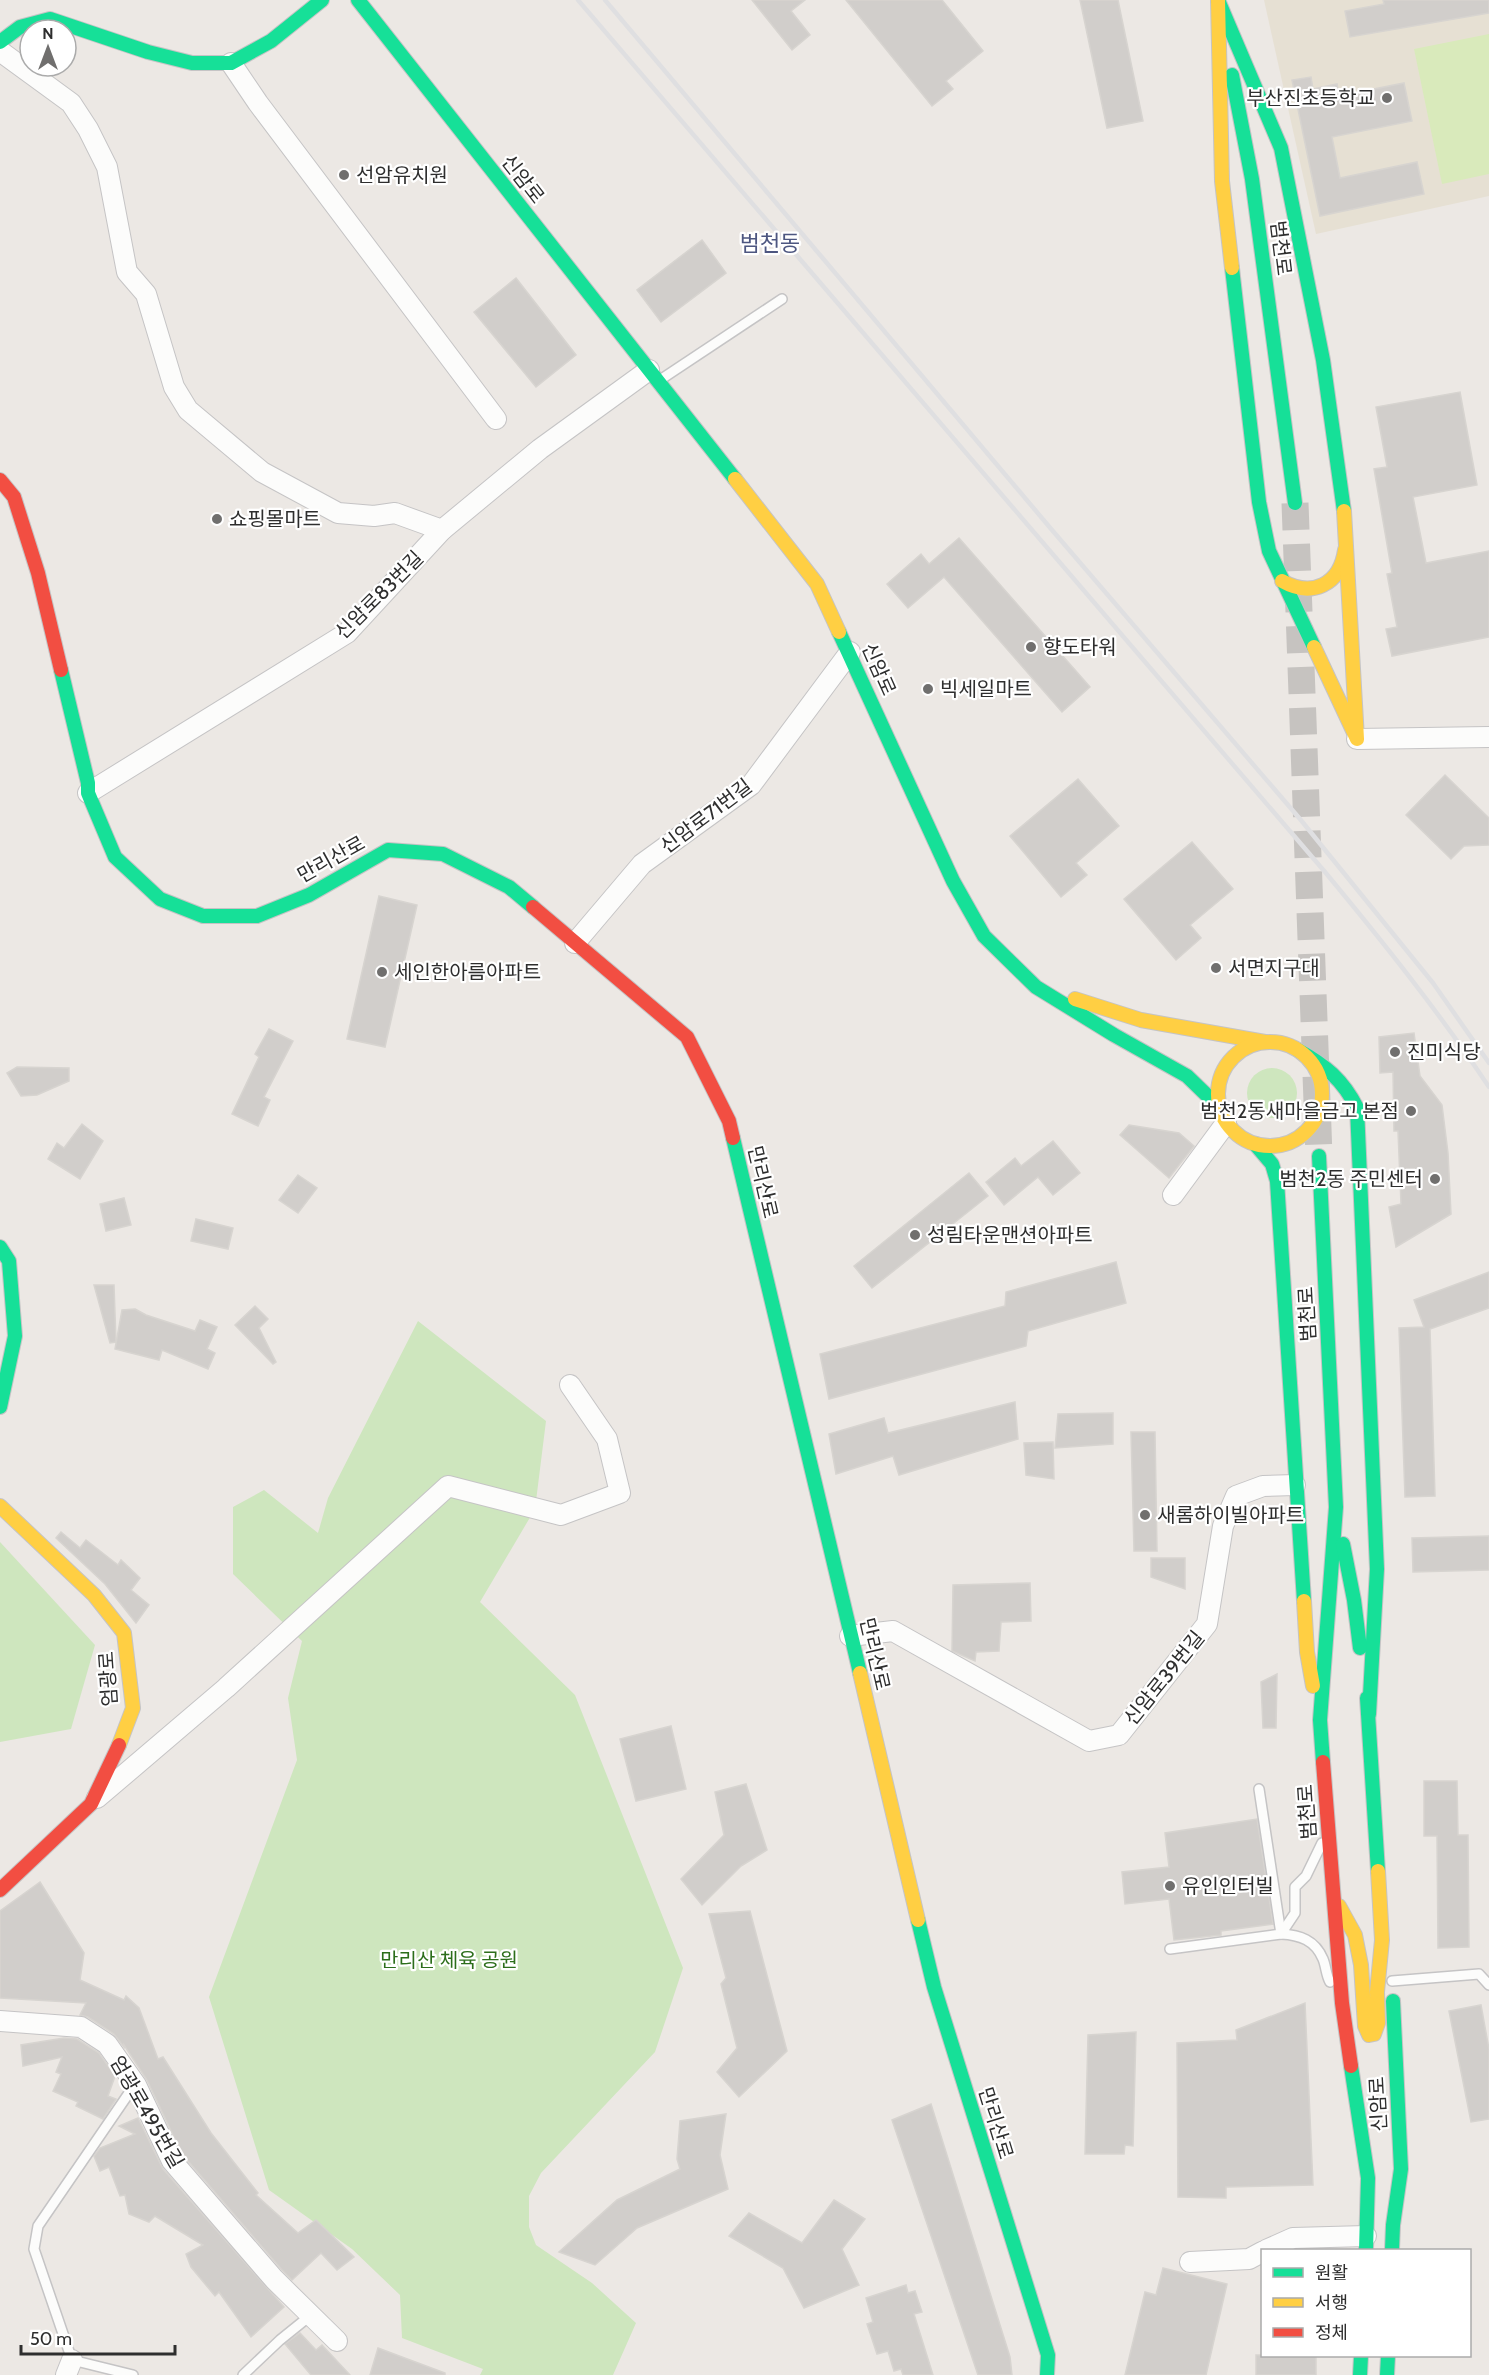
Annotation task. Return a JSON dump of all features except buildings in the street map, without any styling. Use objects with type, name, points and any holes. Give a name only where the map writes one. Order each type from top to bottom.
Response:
[{"type":"main road","points":[[0,42],[20,27],[50,19],[148,52],[192,63],[231,63],[271,41],[322,0]]},
{"type":"main road","name":"신암로","points":[[358,0],[817,584],[953,881],[984,936],[1036,987]]},
{"type":"main road","points":[[1218,0],[1281,148],[1323,360],[1346,525],[1357,739]]},
{"type":"main road","points":[[1218,0],[1222,181],[1259,502],[1269,551],[1357,739]]},
{"type":"main road","name":"범천로","points":[[1218,0],[1252,179],[1294,503]]},
{"type":"main road","name":"만리산로","points":[[0,480],[14,497],[38,573],[88,783],[88,793],[115,857],[160,899],[203,916],[257,916],[309,895],[388,850],[443,854],[509,887],[687,1037],[729,1121],[934,1987],[1048,2355],[1047,2375]]},
{"type":"main road","points":[[1282,581],[1290,587],[1308,589],[1327,585],[1338,575],[1345,558],[1346,525]]},
{"type":"main road","points":[[1036,987],[1141,1020],[1282,1044],[1298,1050],[1329,1067],[1346,1086],[1357,1108],[1377,1569],[1369,1714]]},
{"type":"main road","points":[[1036,987],[1187,1076],[1239,1136],[1255,1144],[1271,1146],[1288,1143],[1302,1135],[1313,1123],[1320,1108],[1322,1091],[1318,1075],[1310,1061],[1298,1050]]},
{"type":"main road","points":[[1223,1115],[1218,1089],[1223,1072],[1233,1057],[1247,1047],[1265,1042]]},
{"type":"main road","points":[[1255,1144],[1272,1164],[1277,1181],[1307,1652],[1320,1720]]},
{"type":"main road","name":"범천로","points":[[1319,1156],[1336,1507],[1320,1720],[1342,2003],[1359,2112]]},
{"type":"main road","points":[[0,1247],[9,1261],[15,1336],[0,1407]]},
{"type":"main road","name":"엄광로","points":[[0,1506],[94,1596],[124,1633],[133,1708],[122,1739],[91,1804],[0,1890]]},
{"type":"main road","name":"범천로","points":[[1336,1507],[1354,1600],[1369,1714],[1382,1956]]},
{"type":"main road","points":[[1333,1895],[1355,1935],[1361,1965],[1365,2026],[1370,2035],[1374,2034],[1378,2026],[1377,1987],[1382,1956]]},
{"type":"main road","name":"신암로","points":[[1382,1956],[1392,1982],[1401,2169],[1392,2249]]},
{"type":"main road","name":"신암로","points":[[1359,2112],[1368,2178],[1366,2243]]},
{"type":"main road","points":[[1360,2375],[1361,2357]]},
{"type":"main road","points":[[1387,2375],[1388,2357]]},
{"type":"street","points":[[0,51],[71,103],[88,129],[107,167],[127,272],[146,294],[174,387],[188,410],[262,472],[338,513],[374,516],[395,513],[442,530]]},
{"type":"street","points":[[231,63],[258,103],[496,419]]},
{"type":"street","name":"신암로83번길","points":[[88,793],[347,633],[442,530],[540,449],[653,376]]},
{"type":"street","name":"신암로71번길","points":[[575,943],[642,864],[752,785],[850,652]]},
{"type":"street","points":[[1357,739],[1489,737]]},
{"type":"street","points":[[1173,1195],[1223,1115]]},
{"type":"street","points":[[91,1804],[226,1688],[448,1486],[561,1515],[620,1493],[607,1439],[570,1385]]},
{"type":"street","name":"신암로39번길","points":[[850,1636],[893,1631],[1089,1741],[1119,1735],[1207,1624],[1223,1526],[1236,1496],[1263,1486],[1295,1485]]},
{"type":"street","name":"엄광로495번길","points":[[0,2021],[81,2027],[106,2044],[138,2091],[172,2161],[274,2279],[337,2341]]},
{"type":"street","points":[[1268,2249],[1293,2238],[1366,2243]]},
{"type":"street","points":[[1190,2262],[1249,2259],[1261,2253]]},
{"type":"lane","points":[[653,376],[782,299]]},
{"type":"lane","points":[[1259,1789],[1281,1934]]},
{"type":"lane","points":[[1281,1934],[1294,1913],[1295,1887],[1306,1876],[1328,1834]]},
{"type":"lane","points":[[1170,1949],[1281,1934],[1299,1935],[1315,1945],[1324,1960],[1328,1979],[1342,2003]]},
{"type":"lane","points":[[1392,1982],[1479,1974],[1489,1985]]},
{"type":"lane","points":[[133,2375],[69,2367],[34,2249],[38,2226],[129,2093],[138,2091]]},
{"type":"lane","points":[[243,2375],[311,2315]]},
{"type":"shaded area","name":"부산진초등학교","points":[[1264,0],[1489,0],[1489,196],[1316,234]]},
{"type":"green space","points":[[1489,34],[1489,174],[1442,184],[1414,49]]},
{"type":"green space","points":[[1272,1068],[1281,1070],[1292,1079],[1297,1093],[1295,1102],[1286,1113],[1272,1118],[1263,1116],[1252,1107],[1247,1093],[1249,1084],[1258,1073]]},
{"type":"green space","name":"만리산 체육 공원","points":[[418,1321],[546,1421],[535,1509],[480,1602],[575,1695],[683,1968],[655,2052],[541,2173],[529,2196],[529,2227],[536,2245],[592,2283],[636,2323],[613,2375],[480,2375],[483,2369],[402,2338],[400,2295],[352,2249],[269,2190],[209,1997],[297,1760],[288,1698],[302,1641],[233,1574],[233,1507],[264,1490],[318,1533],[328,1498]]},
{"type":"green space","points":[[0,1542],[95,1645],[71,1729],[0,1742]]},
{"type":"tunnel","points":[[1295,503],[1319,1156]]},
{"type":"railway","points":[[578,0],[1325,872],[1410,978],[1489,1087]]},
{"type":"railway","points":[[605,0],[1052,530],[1300,819],[1433,983],[1489,1063]]},
{"type":"traffic: fast","points":[[0,42],[20,27],[50,19],[148,52],[192,63],[231,63],[271,41],[322,0]]},
{"type":"traffic: fast","points":[[358,0],[735,479]]},
{"type":"traffic: fast","points":[[1218,0],[1281,148],[1323,360],[1344,511]]},
{"type":"traffic: fast","points":[[1232,75],[1252,179],[1295,503]]},
{"type":"traffic: fast","points":[[1232,268],[1259,502],[1269,551],[1314,647]]},
{"type":"traffic: fast","points":[[839,632],[953,881],[984,936],[1036,987],[1187,1076],[1219,1107]]},
{"type":"traffic: fast","points":[[61,670],[88,783],[88,793],[115,857],[160,899],[203,916],[257,916],[309,895],[388,850],[443,854],[509,887],[533,907]]},
{"type":"traffic: fast","points":[[1298,1050],[1317,1061],[1332,1074],[1346,1089],[1357,1108],[1377,1569],[1369,1714]]},
{"type":"traffic: fast","points":[[733,1138],[860,1673]]},
{"type":"traffic: fast","points":[[1255,1144],[1272,1164],[1277,1181],[1304,1601]]},
{"type":"traffic: fast","points":[[1319,1156],[1336,1507],[1320,1720],[1323,1762]]},
{"type":"traffic: fast","points":[[0,1247],[9,1261],[15,1336],[0,1407]]},
{"type":"traffic: fast","points":[[1343,1544],[1354,1600],[1360,1648]]},
{"type":"traffic: fast","points":[[1367,1698],[1378,1871]]},
{"type":"traffic: fast","points":[[918,1920],[934,1987],[1048,2355],[1047,2375]]},
{"type":"traffic: fast","points":[[1392,2249],[1401,2169],[1393,2001]]},
{"type":"traffic: fast","points":[[1351,2066],[1368,2178],[1366,2249]]},
{"type":"traffic: fast","points":[[1360,2375],[1361,2357]]},
{"type":"traffic: fast","points":[[1387,2375],[1388,2357]]},
{"type":"traffic: slow","points":[[1218,0],[1222,181],[1232,268]]},
{"type":"traffic: slow","points":[[735,479],[817,584],[839,632]]},
{"type":"traffic: slow","points":[[1314,647],[1357,739],[1344,511]]},
{"type":"traffic: slow","points":[[1282,581],[1304,588],[1323,585],[1337,572],[1345,550]]},
{"type":"traffic: slow","points":[[1075,999],[1141,1020],[1265,1042]]},
{"type":"traffic: slow","points":[[1270,1042],[1290,1046],[1307,1057],[1318,1074],[1322,1094],[1318,1114],[1307,1131],[1290,1142],[1270,1146],[1250,1142],[1233,1131],[1222,1114],[1218,1094],[1222,1074],[1233,1057],[1250,1046],[1270,1042]]},
{"type":"traffic: slow","points":[[0,1506],[94,1595],[124,1633],[133,1708],[119,1745]]},
{"type":"traffic: slow","points":[[1304,1601],[1307,1652],[1313,1686]]},
{"type":"traffic: slow","points":[[860,1673],[918,1920]]},
{"type":"traffic: slow","points":[[1339,1906],[1355,1935],[1361,1965],[1365,2026],[1369,2035],[1374,2034],[1378,2023],[1377,1992],[1382,1940],[1378,1871]]},
{"type":"traffic: jam","points":[[0,480],[14,497],[38,573],[61,670]]},
{"type":"traffic: jam","points":[[533,907],[687,1037],[729,1121],[733,1138]]},
{"type":"traffic: jam","points":[[0,1890],[91,1804],[119,1745]]},
{"type":"traffic: jam","points":[[1323,1762],[1342,2003],[1351,2066]]},
{"type":"place","name":"부산진초등학교","points":[[1387,98]]},
{"type":"place","name":"선암유치원","points":[[344,175]]},
{"type":"place","name":"쇼핑몰마트","points":[[217,519]]},
{"type":"place","name":"향도타워","points":[[1031,647]]},
{"type":"place","name":"빅세일마트","points":[[928,689]]},
{"type":"place","name":"서면지구대","points":[[1216,968]]},
{"type":"place","name":"세인한아름아파트","points":[[382,972]]},
{"type":"place","name":"진미식당","points":[[1395,1052]]},
{"type":"place","name":"범천2동새마을금고 본점","points":[[1411,1111]]},
{"type":"place","name":"범천2동 주민센터","points":[[1435,1179]]},
{"type":"place","name":"성림타운맨션아파트","points":[[915,1235]]},
{"type":"place","name":"새롬하이빌아파트","points":[[1145,1515]]},
{"type":"place","name":"유인인터빌","points":[[1170,1886]]},
{"type":"district","name":"범천동","points":[[770,243]]}]
